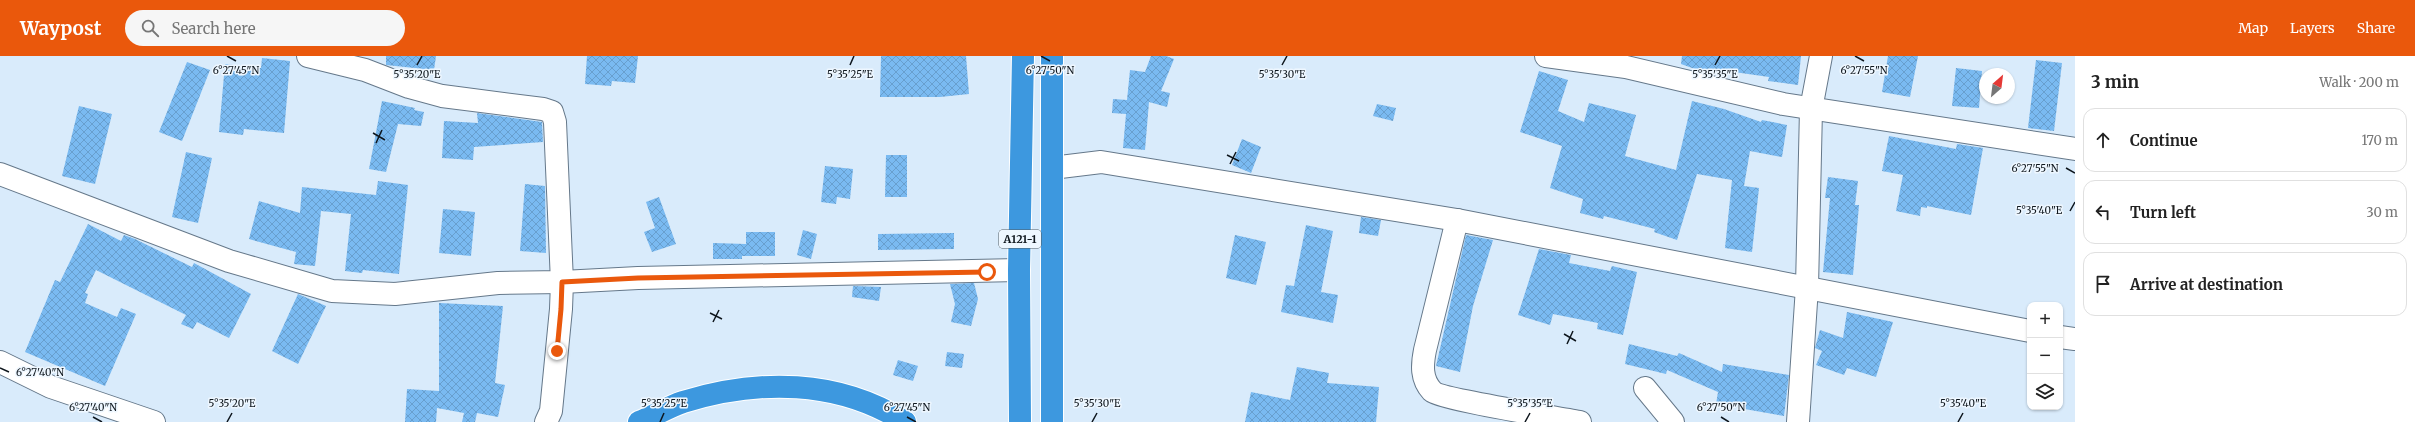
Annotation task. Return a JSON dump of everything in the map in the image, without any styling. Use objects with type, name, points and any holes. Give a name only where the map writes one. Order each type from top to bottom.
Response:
[{"type":"highway","name":"A121-1","points":[[1020,422],[1019,270],[1023,56]]},
{"type":"highway","name":"A121-1","points":[[1052,56],[1052,422]]},
{"type":"highway","points":[[639,422],[683,402],[728,392],[787,386],[819,388],[861,399],[905,422]]},
{"type":"street","points":[[308,56],[365,70],[409,87],[442,96],[543,109],[552,112],[555,122],[562,282],[561,309],[551,410],[546,422]]},
{"type":"street","points":[[1546,56],[1626,68],[1811,109],[2075,149]]},
{"type":"street","points":[[1798,422],[1807,287],[1811,109],[1820,56]]},
{"type":"street","points":[[1052,168],[1101,162],[1457,220],[2027,330]]},
{"type":"street","points":[[0,174],[229,261],[332,291],[395,294],[498,283],[562,282],[638,278],[1019,270]]},
{"type":"street","points":[[1457,220],[1425,350],[1423,375],[1426,383],[1433,392],[1460,399],[1580,422]]},
{"type":"street","points":[[2063,337],[2075,339]]},
{"type":"street","points":[[0,362],[51,388],[154,422]]},
{"type":"street","points":[[1645,388],[1673,422]]},
{"type":"building","points":[[386,56],[436,56],[434,70],[386,65]]},
{"type":"building","points":[[587,56],[638,56],[635,83],[612,81],[611,86],[585,84]]},
{"type":"building","points":[[881,56],[966,56],[969,94],[940,97],[880,97]]},
{"type":"building","points":[[1151,56],[1166,56],[1174,59],[1161,91],[1170,93],[1167,107],[1149,102],[1145,150],[1123,148],[1126,114],[1112,113],[1113,99],[1127,100],[1130,70],[1145,72]]},
{"type":"building","points":[[1682,56],[1801,56],[1798,85],[1768,81],[1769,77],[1713,69],[1712,73],[1706,73],[1681,64]]},
{"type":"building","points":[[1888,56],[1918,56],[1910,97],[1882,92]]},
{"type":"building","points":[[262,58],[290,61],[284,133],[244,129],[243,135],[219,132],[225,64],[261,68]]},
{"type":"building","points":[[2036,60],[2062,63],[2054,131],[2028,128]]},
{"type":"building","points":[[187,62],[210,70],[182,141],[159,132]]},
{"type":"building","points":[[1956,68],[1979,71],[1979,108],[1952,106]]},
{"type":"building","points":[[1539,71],[1568,80],[1558,111],[1584,122],[1589,103],[1636,115],[1625,156],[1676,170],[1692,101],[1724,109],[1761,122],[1762,120],[1787,125],[1782,157],[1750,151],[1744,186],[1759,188],[1752,252],[1725,248],[1732,180],[1697,174],[1677,240],[1654,232],[1655,229],[1604,216],[1603,219],[1580,213],[1583,199],[1550,188],[1562,146],[1520,132]]},
{"type":"building","points":[[382,101],[415,108],[414,110],[424,112],[421,126],[398,124],[386,172],[369,169]]},
{"type":"building","points":[[1377,104],[1396,108],[1393,121],[1373,116]]},
{"type":"building","points":[[79,106],[112,114],[95,184],[62,176]]},
{"type":"building","points":[[477,113],[542,122],[543,142],[474,147],[473,160],[442,158],[444,121],[478,123]]},
{"type":"building","points":[[1889,136],[1956,149],[1957,144],[1983,148],[1971,215],[1927,206],[1927,208],[1921,207],[1920,216],[1896,211],[1903,175],[1882,171]]},
{"type":"building","points":[[1242,139],[1261,147],[1251,173],[1232,165]]},
{"type":"building","points":[[186,152],[212,158],[198,223],[172,217]]},
{"type":"building","points":[[886,155],[907,155],[907,197],[885,197]]},
{"type":"building","points":[[825,166],[853,169],[850,199],[837,197],[836,204],[821,202]]},
{"type":"building","points":[[1828,177],[1858,181],[1855,205],[1859,205],[1853,275],[1823,272],[1830,198],[1825,198]]},
{"type":"building","points":[[378,181],[408,185],[399,274],[363,270],[362,273],[345,271],[351,214],[321,211],[315,266],[294,264],[296,252],[249,239],[259,201],[300,213],[302,187],[376,195]]},
{"type":"building","points":[[525,184],[545,186],[546,253],[520,251]]},
{"type":"building","points":[[659,197],[676,244],[652,252],[644,232],[655,228],[646,202]]},
{"type":"building","points":[[443,209],[475,212],[471,256],[439,253]]},
{"type":"building","points":[[1361,217],[1381,220],[1378,236],[1359,233]]},
{"type":"building","points":[[88,224],[121,241],[124,235],[192,267],[194,263],[251,294],[229,338],[197,322],[193,329],[181,324],[186,315],[96,270],[85,293],[88,294],[85,303],[117,317],[121,308],[136,314],[105,386],[25,352],[55,280],[60,282]]},
{"type":"building","points":[[1306,225],[1333,231],[1321,292],[1338,295],[1333,323],[1281,312],[1286,285],[1294,286]]},
{"type":"building","points":[[803,230],[817,234],[811,259],[797,255]]},
{"type":"building","points":[[746,232],[775,232],[775,256],[742,256],[742,259],[713,259],[713,243],[746,244]]},
{"type":"building","points":[[954,233],[954,249],[878,250],[878,234]]},
{"type":"building","points":[[1235,235],[1266,242],[1256,285],[1226,278]]},
{"type":"building","points":[[1466,235],[1493,240],[1473,306],[1460,372],[1436,366]]},
{"type":"building","points":[[1539,249],[1571,255],[1569,263],[1610,271],[1612,266],[1637,272],[1623,335],[1597,329],[1598,323],[1553,314],[1550,325],[1518,315]]},
{"type":"building","points":[[974,283],[978,299],[971,326],[951,322],[955,304],[950,284]]},
{"type":"building","points":[[853,286],[881,287],[879,301],[852,297]]},
{"type":"building","points":[[298,294],[326,306],[298,364],[272,351]]},
{"type":"building","points":[[439,303],[503,306],[495,383],[505,385],[498,417],[477,413],[475,422],[462,422],[464,413],[437,408],[436,422],[405,422],[407,389],[439,391]]},
{"type":"building","points":[[1847,312],[1893,322],[1876,377],[1847,368],[1844,375],[1816,365],[1822,351],[1815,348],[1820,330],[1843,338]]},
{"type":"building","points":[[1629,344],[1677,356],[1679,353],[1722,372],[1723,364],[1789,375],[1784,416],[1716,404],[1718,392],[1667,370],[1666,374],[1625,364]]},
{"type":"building","points":[[947,352],[964,354],[962,368],[945,366]]},
{"type":"building","points":[[898,360],[918,366],[913,381],[893,375]]},
{"type":"building","points":[[1297,367],[1329,373],[1327,383],[1379,387],[1376,422],[1245,422],[1251,392],[1290,400]]},
{"type":"route","points":[[557,351],[562,282],[569,283],[638,278],[987,272]]}]
